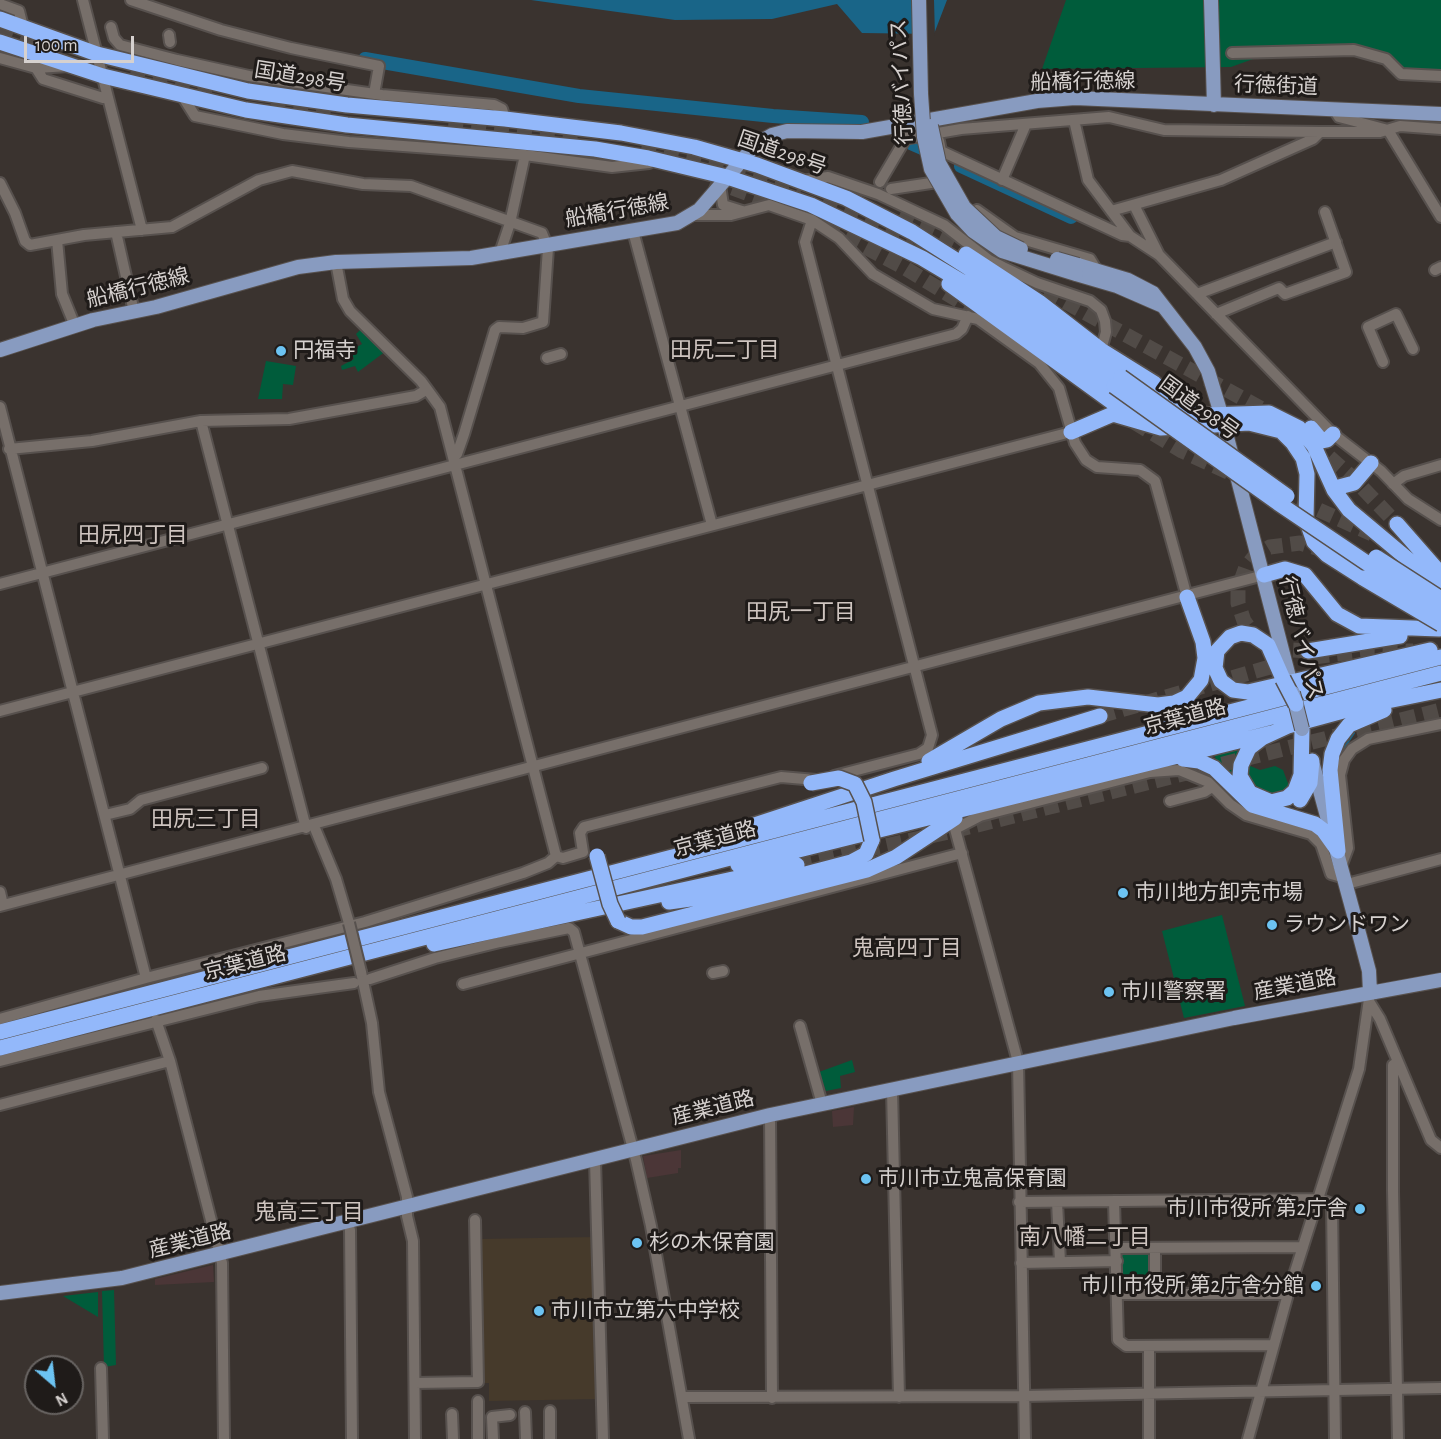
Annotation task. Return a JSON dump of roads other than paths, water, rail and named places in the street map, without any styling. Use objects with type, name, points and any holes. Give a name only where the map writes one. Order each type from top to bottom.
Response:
[{"type":"highway","name":"国道298号","points":[[0,19],[98,54],[248,91],[309,100],[505,119],[641,136],[741,160],[802,181],[871,210],[967,267],[1115,388],[1282,493],[1441,599]]},
{"type":"highway","name":"国道298号","points":[[0,42],[102,76],[183,97],[296,119],[567,146],[674,163],[724,181],[833,214],[961,280],[1036,329],[1278,503],[1441,613]]},
{"type":"highway","points":[[871,210],[908,222],[959,250],[1039,302],[1101,350],[1144,377],[1183,410],[1257,424],[1281,431],[1301,453],[1305,465],[1306,519],[1314,542],[1327,555],[1440,627]]},
{"type":"highway","points":[[833,214],[955,288],[1086,382],[1099,402],[1095,422]]},
{"type":"highway","points":[[1095,422],[1115,388],[1130,378],[1144,377]]},
{"type":"highway","points":[[1086,382],[1115,388],[1146,425]]},
{"type":"highway","points":[[1071,432],[1113,414],[1146,425],[1168,429],[1222,419],[1261,408],[1279,408],[1298,417],[1322,441],[1333,435]]},
{"type":"highway","points":[[1243,413],[1269,413],[1299,428],[1314,446],[1340,500],[1441,587]]},
{"type":"highway","points":[[1307,483],[1333,486],[1354,483],[1371,463]]},
{"type":"highway","points":[[1397,524],[1441,574]]},
{"type":"highway","points":[[1264,575],[1285,569],[1299,572],[1315,585],[1337,614],[1359,626],[1440,627]]},
{"type":"highway","points":[[894,779],[1007,716],[1040,703],[1088,697],[1158,705],[1174,703],[1187,696],[1201,680],[1205,658],[1203,642],[1187,597]]},
{"type":"highway","points":[[1308,651],[1440,627]]},
{"type":"highway","points":[[1296,704],[1286,678],[1268,645],[1253,635],[1241,633],[1230,637],[1217,651],[1215,668],[1221,681],[1233,690],[1248,692],[1441,648]]},
{"type":"highway","name":"京葉道路","points":[[0,1032],[1441,657]]},
{"type":"highway","name":"京葉道路","points":[[0,1048],[1441,673]]},
{"type":"highway","points":[[586,894],[740,865],[974,809],[1271,733],[1358,707],[1441,692]]},
{"type":"highway","points":[[1343,870],[1330,770],[1332,754],[1338,739],[1349,725],[1367,715],[1441,692]]},
{"type":"highway","points":[[611,872],[894,779],[1100,716]]},
{"type":"highway","points":[[1271,733],[1249,748],[1242,759],[1240,770],[1242,782],[1250,793],[1271,802],[1287,798],[1298,786],[1301,775],[1302,729]]},
{"type":"highway","points":[[1147,764],[1178,759],[1199,761],[1220,772],[1246,801],[1265,810],[1314,824],[1323,830],[1343,870]]},
{"type":"highway","points":[[1265,810],[1282,809],[1299,800],[1310,783],[1312,761]]},
{"type":"highway","points":[[586,913],[733,893],[855,861],[866,854],[872,840],[864,802],[855,784],[839,778],[811,783]]},
{"type":"highway","points":[[597,856],[609,904],[618,921],[631,927],[646,926],[867,870],[896,857],[938,828],[974,809]]},
{"type":"highway","points":[[300,970],[586,913],[797,865]]},
{"type":"main road","name":"行徳バイパス","points":[[919,0],[924,136],[931,169],[945,198],[964,222],[992,245],[1018,258],[1077,269],[1096,269],[1153,292],[1195,347],[1208,371],[1264,575],[1286,678]]},
{"type":"main road","name":"行徳バイパス","points":[[928,0],[931,125],[939,163],[956,196],[973,218],[1007,243],[1077,269],[1162,306]]},
{"type":"main road","name":"行徳街道","points":[[1211,0],[1214,105],[1441,114]]},
{"type":"main road","name":"船橋行徳線","points":[[0,350],[75,326],[298,267],[336,262],[458,259],[677,223],[694,215],[756,144],[778,133],[862,132],[949,115],[1056,99],[1214,105]]},
{"type":"main road","name":"行徳バイパス","points":[[1296,704],[1369,971],[1370,998]]},
{"type":"main road","name":"産業道路","points":[[0,1293],[100,1282],[220,1255],[770,1115],[1018,1062],[1370,998],[1441,980]]},
{"type":"street","points":[[83,0],[142,230]]},
{"type":"street","points":[[131,0],[231,32],[291,48],[379,66],[374,94]]},
{"type":"street","points":[[0,4],[19,11],[23,27]]},
{"type":"street","points":[[111,27],[115,40],[120,45],[177,60],[249,76],[374,94],[494,105],[502,109],[505,119]]},
{"type":"street","points":[[1232,53],[1354,50],[1386,58],[1401,74],[1441,76]]},
{"type":"street","points":[[0,58],[36,68],[69,66]]},
{"type":"street","points":[[164,72],[174,67],[177,60]]},
{"type":"street","points":[[36,68],[44,79],[103,98]]},
{"type":"street","points":[[183,97],[195,116],[283,134],[349,142],[525,155],[612,167],[674,163]]},
{"type":"street","points":[[1334,109],[1339,117],[1388,130],[1427,198],[1441,217]]},
{"type":"street","points":[[896,127],[898,134],[906,138],[961,129],[1109,117],[1164,130],[1320,132],[1388,130],[1400,126],[1441,129]]},
{"type":"street","points":[[1074,120],[1088,180],[1130,236],[1159,255],[1333,435],[1371,463],[1416,504],[1441,520]]},
{"type":"street","points":[[1002,180],[1026,124]]},
{"type":"street","points":[[933,132],[941,151],[1122,235],[1130,236]]},
{"type":"street","points":[[933,132],[942,181]]},
{"type":"street","points":[[1111,211],[1221,180],[1313,139],[1320,132]]},
{"type":"street","points":[[880,182],[906,138]]},
{"type":"street","points":[[500,253],[510,223],[525,155]]},
{"type":"street","points":[[0,183],[27,244],[179,224],[259,180],[292,171],[363,184],[405,185],[538,231],[548,244],[543,322],[523,328],[500,327],[495,330],[454,461]]},
{"type":"street","points":[[802,181],[828,177],[878,194],[944,225],[976,251],[1003,267],[1037,283],[1090,301],[1101,310],[1106,321],[1106,332],[1101,350]]},
{"type":"street","points":[[724,181],[723,205],[742,211]]},
{"type":"street","points":[[891,189],[942,181],[956,185],[984,217],[1015,237],[1090,259],[1096,269]]},
{"type":"street","points":[[694,215],[731,215],[769,205],[812,220],[839,238],[873,274],[933,309],[969,316],[988,326],[1047,370],[1059,388],[1071,432],[1080,454],[1097,467],[1140,470],[1155,482],[1187,597]]},
{"type":"street","points":[[1134,205],[1159,255]]},
{"type":"street","points":[[1216,314],[1279,288],[1285,294],[1346,272],[1325,212]]},
{"type":"street","points":[[556,856],[563,858],[583,852],[580,832],[584,827],[781,777],[813,780],[887,764],[925,751],[931,744],[932,735],[805,242],[812,220]]},
{"type":"street","points":[[633,231],[712,525]]},
{"type":"street","points":[[116,232],[134,312]]},
{"type":"street","points":[[57,240],[62,294],[75,326]]},
{"type":"street","points":[[1197,294],[1336,242]]},
{"type":"street","points":[[336,262],[347,306],[421,381],[440,407],[556,856]]},
{"type":"street","points":[[1383,362],[1368,327],[1396,315],[1413,349]]},
{"type":"street","points":[[0,584],[454,461],[956,334],[962,329],[969,316]]},
{"type":"street","points":[[547,358],[561,354]]},
{"type":"street","points":[[7,452],[92,441],[201,421],[289,419],[416,396],[426,390]]},
{"type":"street","points":[[0,407],[7,452],[41,572],[146,978]]},
{"type":"street","points":[[201,421],[310,827],[336,879],[365,975],[379,1092],[413,1241],[415,1439]]},
{"type":"street","points":[[0,711],[1071,432]]},
{"type":"street","points":[[1393,484],[1404,476],[1441,465]]},
{"type":"street","points":[[0,892],[2,906],[1264,575]]},
{"type":"street","points":[[1343,870],[1348,848],[1341,770],[1352,749],[1368,739],[1441,724]]},
{"type":"street","points":[[105,815],[130,809],[141,800],[262,768]]},
{"type":"street","points":[[1025,1439],[1018,1062],[955,829],[980,816],[1157,770],[1185,771],[1200,777],[1246,815],[1311,834],[1321,844],[1331,874],[1343,870],[1441,859]]},
{"type":"street","points":[[1170,801],[1204,792],[1212,787]]},
{"type":"street","points":[[463,984],[962,853]]},
{"type":"street","points":[[0,1019],[146,978],[365,922],[523,873],[548,863],[556,856]]},
{"type":"street","points":[[365,975],[569,928],[576,937],[634,1150],[683,1397],[689,1439]]},
{"type":"street","points":[[0,1061],[259,996],[354,983]]},
{"type":"street","points":[[1370,998],[1431,1140],[1441,1148]]},
{"type":"street","points":[[1248,1439],[1288,1294],[1359,1069],[1370,998]]},
{"type":"street","points":[[156,1020],[170,1061],[220,1255],[224,1439]]},
{"type":"street","points":[[801,1026],[822,1104]]},
{"type":"street","points":[[0,1105],[170,1061]]},
{"type":"street","points":[[1398,1062],[1393,1065],[1398,1439]]},
{"type":"street","points":[[892,1089],[899,1397]]},
{"type":"street","points":[[770,1115],[772,1398]]},
{"type":"street","points":[[595,1160],[603,1439]]},
{"type":"street","points":[[1019,1202],[1319,1199],[1328,1202],[1332,1208],[1335,1439]]},
{"type":"street","points":[[1114,1201],[1118,1340],[1126,1346],[1274,1345]]},
{"type":"street","points":[[1058,1202],[1060,1262]]},
{"type":"street","points":[[415,1383],[478,1382],[475,1220]]},
{"type":"street","points":[[348,1223],[350,1230],[352,1439]]},
{"type":"street","points":[[1116,1248],[1303,1247]]},
{"type":"street","points":[[1155,1248],[1155,1294]]},
{"type":"street","points":[[1021,1263],[1117,1261]]},
{"type":"street","points":[[1117,1294],[1288,1294]]},
{"type":"street","points":[[1149,1346],[1149,1439]]},
{"type":"street","points":[[101,1368],[103,1439]]},
{"type":"street","points":[[683,1397],[1024,1396],[1441,1388]]},
{"type":"street","points":[[478,1401],[478,1439]]},
{"type":"street","points":[[550,1411],[550,1439]]},
{"type":"street","points":[[525,1412],[526,1439]]},
{"type":"street","points":[[452,1414],[453,1439]]},
{"type":"street","points":[[492,1439],[492,1417],[510,1415]]},
{"type":"water","points":[[531,0],[947,0],[934,34],[862,33],[837,4],[772,19],[675,20]]},
{"type":"waterway","points":[[365,59],[579,96],[773,116],[862,122]]},
{"type":"waterway","points":[[911,143],[936,154]]},
{"type":"waterway","points":[[961,166],[1071,217]]},
{"type":"waterway","points":[[1342,751],[1354,733]]},
{"type":"tunnel","points":[[0,26],[45,43]]},
{"type":"tunnel","points":[[131,70],[213,90]]},
{"type":"tunnel","points":[[271,101],[331,110]]},
{"type":"tunnel","points":[[448,127],[582,141]]},
{"type":"tunnel","points":[[641,149],[712,165],[800,194]]},
{"type":"tunnel","points":[[711,180],[784,207]]},
{"type":"tunnel","points":[[822,203],[912,246]]},
{"type":"tunnel","points":[[898,218],[980,256]]},
{"type":"tunnel","points":[[825,226],[905,268],[977,312]]},
{"type":"tunnel","points":[[1025,280],[1275,416]]},
{"type":"tunnel","points":[[1134,422],[1182,451],[1232,474]]},
{"type":"tunnel","points":[[1312,442],[1354,479],[1397,524]]},
{"type":"tunnel","points":[[1277,491],[1372,534]]},
{"type":"tunnel","points":[[1308,651],[1277,649],[1255,636],[1244,621],[1238,603],[1238,589],[1246,567],[1255,556],[1270,547],[1300,543],[1326,551]]},
{"type":"tunnel","points":[[1314,657],[1361,651],[1413,651]]},
{"type":"tunnel","points":[[1100,716],[1287,662]]},
{"type":"tunnel","points":[[797,865],[949,832],[1441,710]]},
{"type":"place","name":"円福寺","points":[[281,351]]},
{"type":"place","name":"市川地方卸売市場","points":[[1123,893]]},
{"type":"place","name":"ラウンドワン","points":[[1272,925]]},
{"type":"place","name":"市川警察署","points":[[1109,992]]},
{"type":"place","name":"市川市立鬼高保育園","points":[[866,1179]]},
{"type":"place","name":"市川市役所 第2庁舎","points":[[1360,1209]]},
{"type":"place","name":"杉の木保育園","points":[[637,1243]]},
{"type":"place","name":"市川市役所 第2庁舎分館","points":[[1316,1286]]},
{"type":"place","name":"市川市立第六中学校","points":[[539,1311]]},
{"type":"district","name":"田尻二丁目","points":[[725,350]]},
{"type":"district","name":"田尻四丁目","points":[[133,535]]},
{"type":"district","name":"田尻一丁目","points":[[801,612]]},
{"type":"district","name":"田尻三丁目","points":[[206,819]]},
{"type":"district","name":"鬼高四丁目","points":[[907,948]]},
{"type":"district","name":"鬼高三丁目","points":[[309,1212]]},
{"type":"district","name":"南八幡二丁目","points":[[1085,1237]]}]
